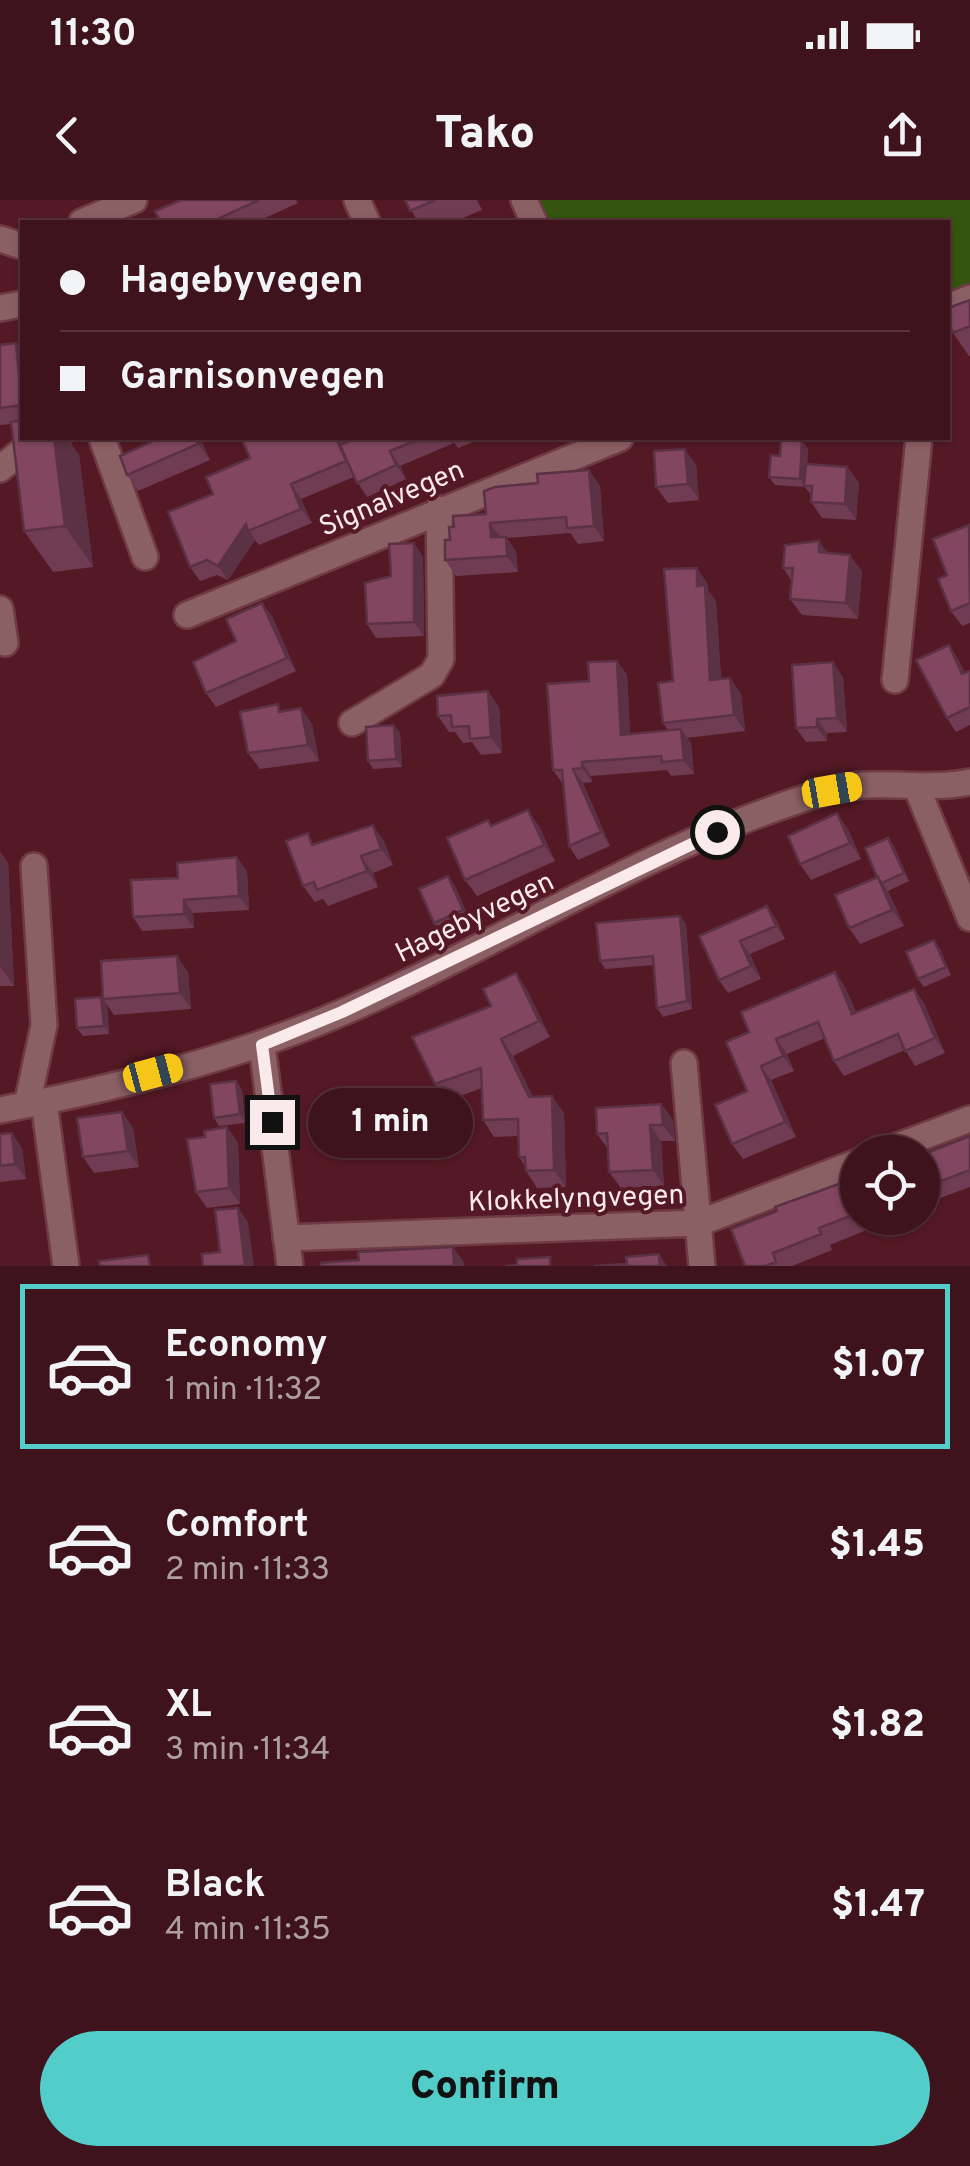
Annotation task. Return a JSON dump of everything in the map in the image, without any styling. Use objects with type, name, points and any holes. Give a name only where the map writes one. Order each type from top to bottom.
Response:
[{"type":"street","points":[[87,220],[134,200]]},
{"type":"street","points":[[0,469],[18,454],[53,440]]},
{"type":"street","points":[[103,440],[145,557]]},
{"type":"street","name":"Signalvegen","points":[[187,615],[615,440]]},
{"type":"street","points":[[895,680],[918,440]]},
{"type":"street","points":[[352,723],[432,674],[441,659],[436,571],[439,509]]},
{"type":"street","points":[[0,609],[5,643]]},
{"type":"street","name":"Hagebyvegen","points":[[0,1110],[262,1045],[375,997],[743,819],[832,790],[876,782],[917,788],[970,782]]},
{"type":"street","points":[[917,788],[970,918]]},
{"type":"street","points":[[34,866],[44,1025],[36,1103],[66,1266]]},
{"type":"street","points":[[262,1045],[290,1266]]},
{"type":"street","points":[[684,1063],[702,1266]]},
{"type":"street","points":[[926,1135],[970,1118]]},
{"type":"street","name":"Klokkelyngvegen","points":[[286,1238],[699,1223],[840,1169]]},
{"type":"green space","points":[[527,200],[970,200],[970,298],[950,306],[950,220],[534,220]]},
{"type":"building","points":[[181,200],[259,200],[215,220],[159,220],[155,211]]},
{"type":"building","points":[[405,200],[435,200],[410,211]]},
{"type":"building","points":[[970,300],[970,326],[953,333],[950,307]]},
{"type":"building","points":[[16,343],[20,405],[0,408],[0,345]]},
{"type":"building","points":[[20,420],[20,440],[54,440],[65,526],[24,531],[11,422]]},
{"type":"building","points":[[196,440],[198,444],[127,475],[120,456],[151,442]]},
{"type":"building","points":[[242,440],[337,440],[346,461],[291,484],[301,509],[248,531],[246,524],[218,566],[207,560],[190,567],[168,512],[213,494],[206,477],[250,458]]},
{"type":"building","points":[[352,440],[417,440],[390,451],[396,465],[357,483],[340,445]]},
{"type":"building","points":[[781,440],[802,441],[800,479],[769,477],[771,455],[780,456]]},
{"type":"building","points":[[685,449],[688,484],[656,487],[654,451]]},
{"type":"building","points":[[806,464],[847,467],[845,504],[811,502],[812,486],[804,486]]},
{"type":"building","points":[[589,470],[594,526],[567,528],[566,517],[490,523],[491,537],[506,537],[507,556],[445,560],[445,540],[450,540],[453,516],[486,514],[484,491],[538,483],[537,474]]},
{"type":"building","points":[[969,525],[970,603],[951,611],[938,579],[947,575],[933,539]]},
{"type":"building","points":[[819,541],[819,552],[850,555],[846,603],[790,599],[793,568],[783,568],[785,545]]},
{"type":"building","points":[[414,543],[414,622],[367,624],[365,583],[391,576],[389,544]]},
{"type":"building","points":[[697,568],[697,586],[705,585],[710,680],[730,678],[734,715],[663,723],[658,683],[673,681],[664,569]]},
{"type":"building","points":[[262,603],[287,658],[206,693],[193,662],[236,641],[226,619]]},
{"type":"building","points":[[949,645],[962,674],[970,671],[970,707],[947,718],[916,660]]},
{"type":"building","points":[[617,661],[621,735],[681,729],[684,760],[662,762],[661,756],[582,762],[582,768],[573,769],[601,832],[569,846],[562,770],[553,770],[547,684],[589,681],[588,662]]},
{"type":"building","points":[[833,662],[837,718],[817,719],[817,727],[796,728],[792,665]]},
{"type":"building","points":[[488,691],[491,737],[470,739],[469,726],[452,727],[451,715],[438,716],[437,696]]},
{"type":"building","points":[[278,704],[279,712],[301,708],[308,745],[248,753],[240,712]]},
{"type":"building","points":[[394,725],[396,759],[368,761],[366,727]]},
{"type":"building","points":[[528,810],[544,845],[465,880],[447,838],[488,820],[491,826]]},
{"type":"building","points":[[837,813],[850,843],[800,864],[788,836]]},
{"type":"building","points":[[373,825],[381,849],[361,856],[367,871],[317,890],[314,882],[303,886],[286,841],[308,833],[312,845]]},
{"type":"building","points":[[888,838],[904,873],[882,883],[865,848]]},
{"type":"building","points":[[237,857],[239,896],[184,900],[184,914],[133,917],[131,880],[178,878],[177,863]]},
{"type":"building","points":[[448,876],[463,910],[434,923],[419,889]]},
{"type":"building","points":[[878,877],[892,910],[849,928],[835,895]]},
{"type":"building","points":[[767,906],[776,926],[740,941],[751,966],[719,980],[699,936]]},
{"type":"building","points":[[680,916],[687,1001],[657,1008],[653,956],[600,961],[596,923]]},
{"type":"building","points":[[934,940],[946,967],[918,979],[906,952]]},
{"type":"building","points":[[177,956],[180,993],[103,999],[101,961]]},
{"type":"building","points":[[835,972],[852,1014],[914,989],[935,1038],[905,1051],[898,1034],[834,1061],[818,1022],[776,1039],[783,1056],[761,1066],[785,1122],[732,1144],[715,1105],[747,1091],[726,1042],[749,1032],[741,1012]]},
{"type":"building","points":[[516,973],[539,1021],[501,1039],[529,1097],[552,1096],[554,1170],[526,1171],[525,1157],[519,1157],[518,1119],[483,1120],[481,1068],[435,1084],[412,1037],[491,1006],[483,989]]},
{"type":"building","points":[[101,997],[104,1026],[77,1028],[75,999]]},
{"type":"building","points":[[236,1081],[240,1114],[214,1118],[210,1084]]},
{"type":"building","points":[[661,1104],[663,1125],[650,1125],[653,1170],[609,1172],[607,1133],[597,1134],[596,1108]]},
{"type":"building","points":[[122,1112],[128,1151],[83,1157],[77,1118]]},
{"type":"building","points":[[227,1127],[229,1188],[196,1192],[187,1139],[205,1137],[204,1131]]},
{"type":"building","points":[[12,1133],[15,1164],[0,1166],[0,1134]]},
{"type":"building","points":[[970,1136],[970,1170],[940,1182],[940,1148]]},
{"type":"building","points":[[840,1184],[840,1220],[819,1228],[821,1234],[773,1253],[776,1262],[745,1266],[731,1229],[777,1211],[775,1207]]},
{"type":"building","points":[[238,1208],[245,1266],[203,1266],[202,1254],[220,1252],[215,1210]]},
{"type":"building","points":[[453,1247],[454,1266],[321,1266],[359,1260],[358,1252]]},
{"type":"building","points":[[659,1254],[660,1266],[594,1266],[627,1264],[626,1257]]},
{"type":"building","points":[[148,1255],[150,1266],[100,1266],[99,1261]]},
{"type":"building","points":[[550,1257],[550,1266],[505,1266],[517,1265],[517,1259]]},
{"type":"route","points":[[272,1122],[262,1045],[342,1012],[717,832]]}]
